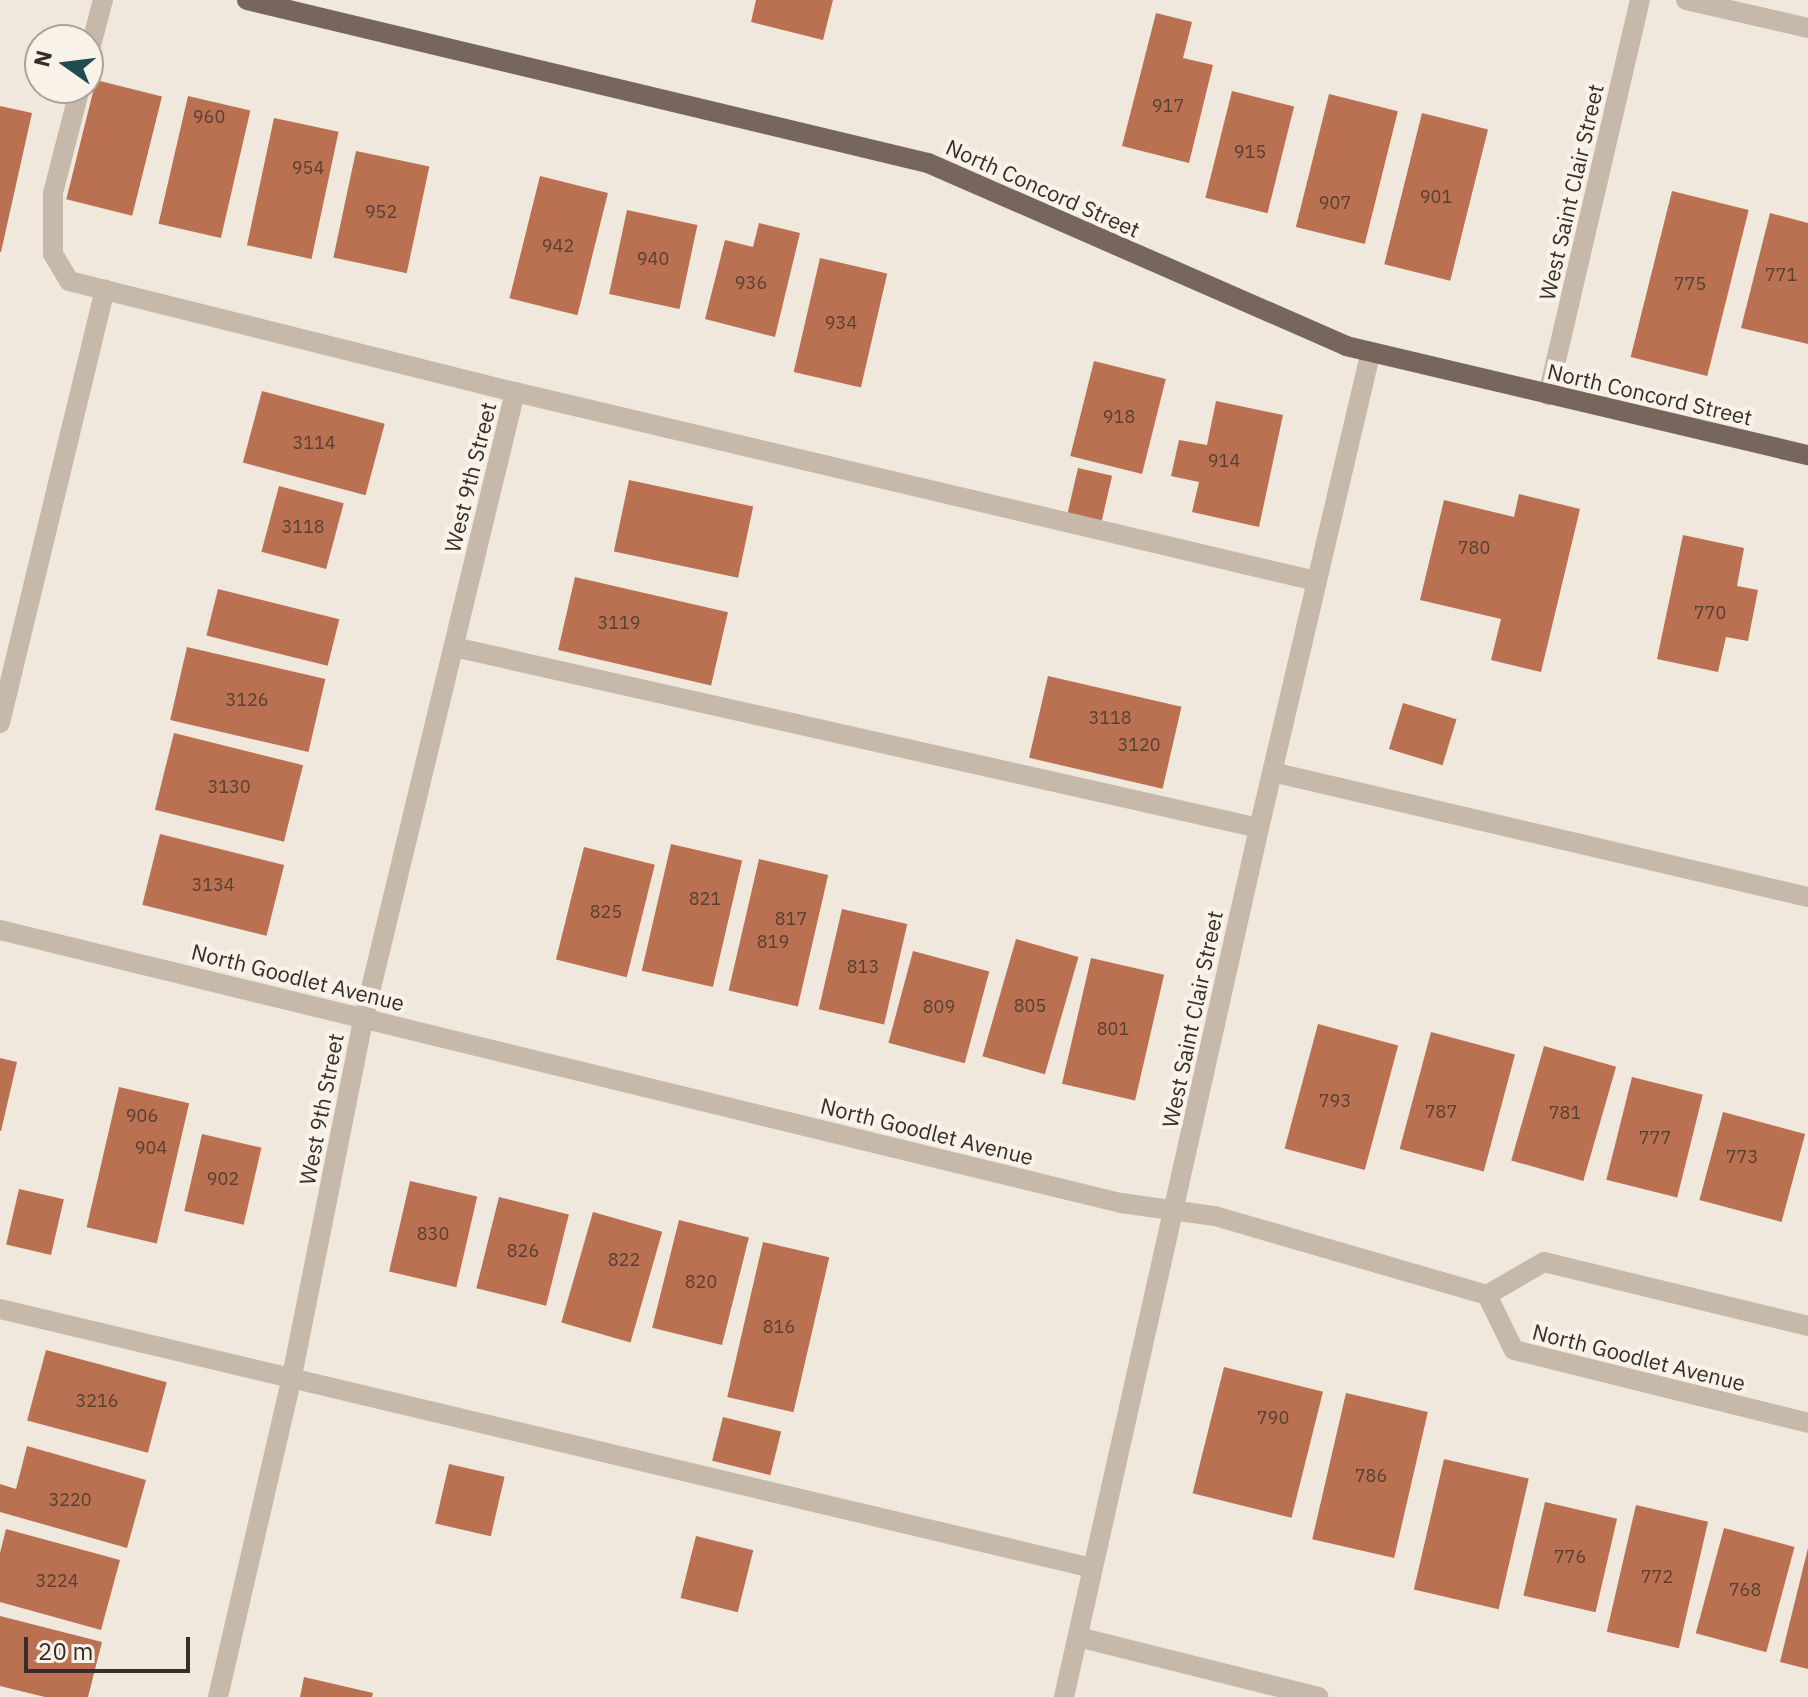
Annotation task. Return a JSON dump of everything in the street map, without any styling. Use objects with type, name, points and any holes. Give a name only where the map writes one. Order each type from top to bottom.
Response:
[{"type":"main road","name":"North Concord Street","points":[[247,0],[928,163],[1312,334],[1371,352],[1808,455]]},
{"type":"street","points":[[97,24],[103,0]]},
{"type":"street","name":"West Saint Clair Street","points":[[1548,395],[1640,0]]},
{"type":"street","points":[[1686,0],[1808,28]]},
{"type":"street","points":[[76,104],[53,193],[53,254],[69,281],[515,392],[1316,581]]},
{"type":"street","points":[[0,723],[105,290]]},
{"type":"street","name":"West Saint Clair Street","points":[[1064,1697],[1259,828],[1371,352]]},
{"type":"street","name":"West 9th Street","points":[[218,1697],[292,1376],[364,1017],[515,392]]},
{"type":"street","points":[[454,647],[1259,828]]},
{"type":"street","points":[[1272,772],[1808,897]]},
{"type":"street","name":"North Goodlet Avenue","points":[[0,930],[1121,1203],[1215,1216],[1487,1295],[1514,1350],[1808,1423]]},
{"type":"street","points":[[1487,1295],[1544,1262],[1808,1326]]},
{"type":"street","points":[[0,1309],[1092,1568]]},
{"type":"street","points":[[1078,1637],[1319,1697]]},
{"type":"building","points":[[756,0],[833,0],[823,40],[751,22]]},
{"type":"building","points":[[1156,13],[1192,22],[1183,58],[1213,65],[1189,163],[1122,146]]},
{"type":"building","points":[[104,82],[162,96],[132,216],[66,199],[90,104],[104,104]]},
{"type":"building","points":[[1232,91],[1294,106],[1267,213],[1205,198]]},
{"type":"building","points":[[1329,94],[1398,111],[1365,244],[1296,227]]},
{"type":"building","points":[[188,96],[250,110],[221,238],[159,224]]},
{"type":"building","points":[[0,106],[32,113],[1,252],[0,252]]},
{"type":"building","points":[[1422,113],[1488,129],[1450,281],[1384,264]]},
{"type":"building","points":[[274,118],[339,132],[312,259],[247,245]]},
{"type":"building","points":[[356,151],[429,167],[407,273],[333,258]]},
{"type":"building","points":[[540,176],[608,193],[577,315],[510,298]]},
{"type":"building","points":[[1672,191],[1749,210],[1707,376],[1631,357]]},
{"type":"building","points":[[627,210],[697,225],[680,309],[609,294]]},
{"type":"building","points":[[1770,213],[1808,223],[1808,344],[1741,328]]},
{"type":"building","points":[[759,223],[800,233],[775,337],[705,319],[725,240],[753,247]]},
{"type":"building","points":[[820,258],[887,274],[861,388],[794,372]]},
{"type":"building","points":[[1094,361],[1166,379],[1142,474],[1070,456]]},
{"type":"building","points":[[262,391],[385,424],[366,495],[243,462]]},
{"type":"building","points":[[1216,401],[1283,415],[1259,527],[1192,512],[1199,482],[1171,476],[1179,440],[1207,445]]},
{"type":"building","points":[[1078,468],[1112,476],[1102,522],[1067,514]]},
{"type":"building","points":[[629,480],[753,506],[738,578],[614,551]]},
{"type":"building","points":[[279,486],[344,503],[326,569],[261,552]]},
{"type":"building","points":[[1519,494],[1580,509],[1541,672],[1491,660],[1501,619],[1420,600],[1444,500],[1514,517]]},
{"type":"building","points":[[1683,535],[1744,548],[1737,586],[1758,590],[1748,641],[1726,637],[1718,672],[1657,659]]},
{"type":"building","points":[[575,577],[728,612],[711,685],[558,650]]},
{"type":"building","points":[[218,589],[339,619],[328,666],[206,636]]},
{"type":"building","points":[[187,647],[325,679],[308,752],[170,720]]},
{"type":"building","points":[[1048,676],[1181,707],[1163,789],[1029,758]]},
{"type":"building","points":[[1403,703],[1457,719],[1443,765],[1389,749]]},
{"type":"building","points":[[174,733],[303,765],[284,842],[155,810]]},
{"type":"building","points":[[160,834],[284,865],[267,936],[142,905]]},
{"type":"building","points":[[671,844],[742,860],[713,987],[642,971]]},
{"type":"building","points":[[584,847],[655,865],[627,977],[556,960]]},
{"type":"building","points":[[759,859],[828,875],[798,1007],[729,991]]},
{"type":"building","points":[[842,909],[907,924],[884,1024],[819,1009]]},
{"type":"building","points":[[1016,939],[1078,957],[1045,1074],[982,1056]]},
{"type":"building","points":[[913,951],[989,971],[965,1063],[888,1043]]},
{"type":"building","points":[[1091,958],[1164,975],[1135,1101],[1062,1084]]},
{"type":"building","points":[[1318,1024],[1398,1045],[1365,1170],[1285,1149]]},
{"type":"building","points":[[1431,1032],[1515,1055],[1484,1171],[1400,1149]]},
{"type":"building","points":[[1544,1046],[1616,1067],[1583,1181],[1511,1160]]},
{"type":"building","points":[[0,1058],[17,1062],[1,1131],[0,1131]]},
{"type":"building","points":[[1632,1077],[1703,1095],[1677,1198],[1606,1180]]},
{"type":"building","points":[[119,1087],[189,1103],[157,1244],[87,1227]]},
{"type":"building","points":[[1723,1112],[1805,1134],[1782,1222],[1699,1200]]},
{"type":"building","points":[[202,1134],[261,1148],[244,1225],[184,1211]]},
{"type":"building","points":[[410,1181],[477,1197],[456,1287],[389,1272]]},
{"type":"building","points":[[19,1189],[64,1199],[51,1255],[6,1245]]},
{"type":"building","points":[[499,1197],[569,1214],[546,1306],[476,1288]]},
{"type":"building","points":[[593,1212],[662,1232],[631,1342],[561,1323]]},
{"type":"building","points":[[679,1220],[749,1237],[722,1345],[652,1328]]},
{"type":"building","points":[[763,1242],[829,1257],[793,1412],[727,1397]]},
{"type":"building","points":[[46,1350],[167,1382],[148,1453],[27,1421]]},
{"type":"building","points":[[1224,1367],[1323,1392],[1292,1518],[1193,1493]]},
{"type":"building","points":[[1346,1393],[1428,1412],[1394,1558],[1312,1539]]},
{"type":"building","points":[[723,1417],[781,1432],[770,1475],[712,1461]]},
{"type":"building","points":[[27,1446],[146,1480],[127,1548],[0,1512],[0,1484],[16,1489]]},
{"type":"building","points":[[1444,1459],[1529,1479],[1499,1609],[1414,1590]]},
{"type":"building","points":[[449,1464],[505,1477],[491,1536],[435,1523]]},
{"type":"building","points":[[1545,1502],[1617,1519],[1596,1612],[1523,1596]]},
{"type":"building","points":[[1636,1505],[1708,1522],[1679,1648],[1607,1632]]},
{"type":"building","points":[[1724,1528],[1795,1547],[1766,1652],[1696,1633]]},
{"type":"building","points":[[6,1529],[120,1560],[101,1630],[0,1602],[0,1553]]},
{"type":"building","points":[[696,1536],[753,1550],[738,1612],[681,1598]]},
{"type":"building","points":[[1808,1548],[1808,1669],[1780,1662]]},
{"type":"building","points":[[0,1616],[102,1642],[88,1697],[45,1697],[0,1686]]},
{"type":"building","points":[[304,1677],[373,1693],[372,1697],[300,1697]]}]
